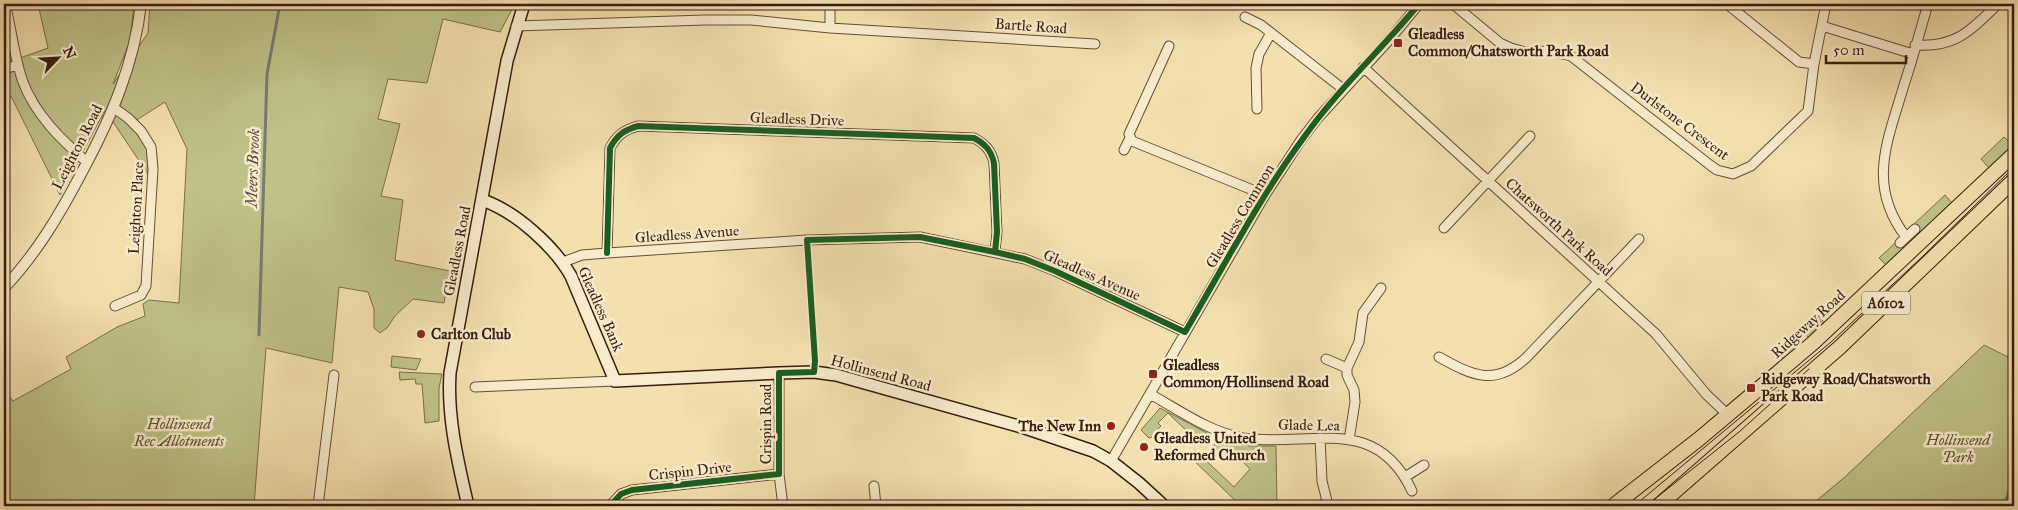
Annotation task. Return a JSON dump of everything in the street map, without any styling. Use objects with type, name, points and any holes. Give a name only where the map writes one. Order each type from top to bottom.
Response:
[{"type":"highway","name":"Ridgeway Road","points":[[1613,506],[1728,415],[1819,337],[2014,154]]},
{"type":"highway","name":"A6102","points":[[1658,506],[1840,347],[2014,180]]},
{"type":"main road","name":"Gleadless Road","points":[[468,506],[455,448],[449,391],[457,334],[507,61],[524,4]]},
{"type":"main road","name":"Gleadless Bank","points":[[482,200],[509,212],[564,262],[615,381]]},
{"type":"main road","name":"Hollinsend Road","points":[[615,381],[814,372],[836,375],[1025,428],[1093,451],[1111,461],[1164,506]]},
{"type":"street","points":[[5,4],[23,82],[36,107],[60,137],[87,162]]},
{"type":"street","name":"Leighton Road","points":[[4,288],[39,247],[64,205],[114,108],[133,51],[141,4]]},
{"type":"street","points":[[830,4],[830,28]]},
{"type":"street","name":"Gleadless Common","points":[[1111,461],[1266,195],[1301,140],[1419,4]]},
{"type":"street","name":"Durlstone Crescent","points":[[1453,4],[1500,43],[1511,48],[1525,52],[1549,51],[1571,56],[1717,170],[1733,174],[1751,166],[1808,111],[1814,64],[1826,4]]},
{"type":"street","points":[[1727,4],[1799,62],[1814,64]]},
{"type":"street","points":[[1915,229],[1903,240],[1893,220],[1883,182],[1884,148],[1928,4]]},
{"type":"street","points":[[1822,26],[1914,50],[1947,44],[1961,38],[1972,30],[1998,4]]},
{"type":"street","points":[[1245,17],[1271,33],[1343,90]]},
{"type":"street","name":"Bartle Road","points":[[516,26],[751,20],[830,28],[1095,44]]},
{"type":"street","points":[[1257,109],[1256,68],[1259,54],[1271,33]]},
{"type":"street","points":[[1124,150],[1130,138],[1129,134],[1168,46]]},
{"type":"street","points":[[4,69],[18,64]]},
{"type":"street","name":"Chatsworth Park Road","points":[[1363,68],[1656,334],[1706,394],[1728,415]]},
{"type":"street","name":"Leighton Place","points":[[114,108],[128,118],[146,138],[151,147],[153,169],[146,286],[141,295],[115,306]]},
{"type":"street","name":"Gleadless Drive","points":[[607,253],[610,148],[614,139],[621,133],[638,126],[974,138],[987,147],[994,162],[997,232],[995,252]]},
{"type":"street","points":[[1444,228],[1530,136]]},
{"type":"street","points":[[1130,138],[1132,141],[1266,195]]},
{"type":"street","name":"Gleadless Avenue","points":[[564,262],[582,255],[807,240],[898,237],[936,239],[1024,259],[1055,271],[1185,332]]},
{"type":"street","points":[[1439,357],[1463,371],[1476,375],[1494,375],[1508,372],[1527,357],[1598,280],[1639,239]]},
{"type":"street","points":[[1349,440],[1356,402],[1354,390],[1347,375],[1347,368],[1359,342],[1363,313],[1381,288]]},
{"type":"street","points":[[1326,359],[1347,368]]},
{"type":"street","name":"Crispin Road","points":[[778,373],[779,474],[783,506]]},
{"type":"street","points":[[319,506],[334,375]]},
{"type":"street","name":"Hollinsend Road","points":[[475,387],[615,381]]},
{"type":"street","name":"Glade Lea","points":[[1150,394],[1207,426],[1226,434],[1258,439],[1320,438],[1349,440],[1363,444],[1387,456],[1405,476],[1412,491]]},
{"type":"street","points":[[1320,438],[1322,481],[1327,502],[1321,506]]},
{"type":"street","points":[[1405,476],[1424,465]]},
{"type":"street","name":"Crispin Drive","points":[[610,506],[621,494],[632,490],[779,474]]},
{"type":"street","points":[[874,486],[876,506]]},
{"type":"green space","name":"Hollinsend Rec Allotments","points":[[38,4],[134,4],[130,41],[113,84],[148,33],[150,4],[515,4],[500,32],[443,19],[427,83],[388,79],[378,119],[400,124],[381,196],[403,200],[395,260],[450,271],[444,303],[413,299],[395,316],[387,328],[380,333],[374,328],[374,309],[368,292],[339,287],[332,363],[266,348],[254,506],[4,506],[4,389],[13,401],[71,369],[66,357],[117,327],[145,316],[143,304],[149,300],[179,303],[187,149],[165,102],[135,121],[148,149],[148,174],[105,110],[60,195],[11,96],[4,98],[4,16],[17,59],[48,48]]},
{"type":"green space","points":[[2004,137],[2013,145],[1989,168],[1981,159]]},
{"type":"green space","points":[[1945,195],[1953,204],[1887,266],[1879,258],[1895,243],[1900,248],[1919,230],[1914,224]]},
{"type":"green space","points":[[1817,314],[1825,324],[1809,338],[1800,329]]},
{"type":"green space","points":[[1793,336],[1801,346],[1784,360],[1776,350]]},
{"type":"green space","name":"Hollinsend Park","points":[[1984,345],[2014,360],[2014,506],[1810,506],[1846,476]]},
{"type":"green space","points":[[392,356],[421,359],[416,370],[391,367]]},
{"type":"green space","points":[[399,372],[442,374],[439,388],[439,421],[425,423],[422,384],[416,384],[415,379],[400,380]]},
{"type":"green space","points":[[1160,408],[1209,434],[1206,439],[1204,437],[1195,439],[1168,413],[1158,423],[1161,426],[1157,430],[1161,434],[1149,438],[1141,430]]},
{"type":"green space","points":[[1216,436],[1249,446],[1276,446],[1277,506],[1241,506],[1189,456],[1195,450],[1234,487],[1250,469],[1227,446],[1219,452],[1214,447]]},
{"type":"waterway","name":"Meers Brook","points":[[259,335],[267,74],[280,4]]},
{"type":"waterway","points":[[2012,363],[2010,407],[2014,416]]},
{"type":"waterway","points":[[2004,506],[2013,479],[2014,442]]},
{"type":"tram line","points":[[1634,506],[1831,342],[2014,167]]},
{"type":"tram line","points":[[1646,506],[1739,432],[1809,369]]},
{"type":"cycle path","points":[[610,506],[621,494],[632,490],[779,474],[779,373],[814,372],[815,361],[807,240],[920,237],[1025,259],[1055,271],[1185,332],[1256,210],[1302,140],[1329,105],[1419,4]]},
{"type":"cycle path","points":[[607,253],[610,148],[621,134],[638,126],[974,138],[987,148],[994,163],[997,232],[995,252]]},
{"type":"place","name":"Gleadless Common/Chatsworth Park Road","points":[[1398,43]]},
{"type":"place","name":"Carlton Club","points":[[421,334]]},
{"type":"place","name":"Gleadless Common/Hollinsend Road","points":[[1153,374]]},
{"type":"place","name":"Ridgeway Road/Chatsworth Park Road","points":[[1751,388]]},
{"type":"place","name":"The New Inn","points":[[1111,426]]},
{"type":"place","name":"Gleadless United Reformed Church","points":[[1144,447]]}]
